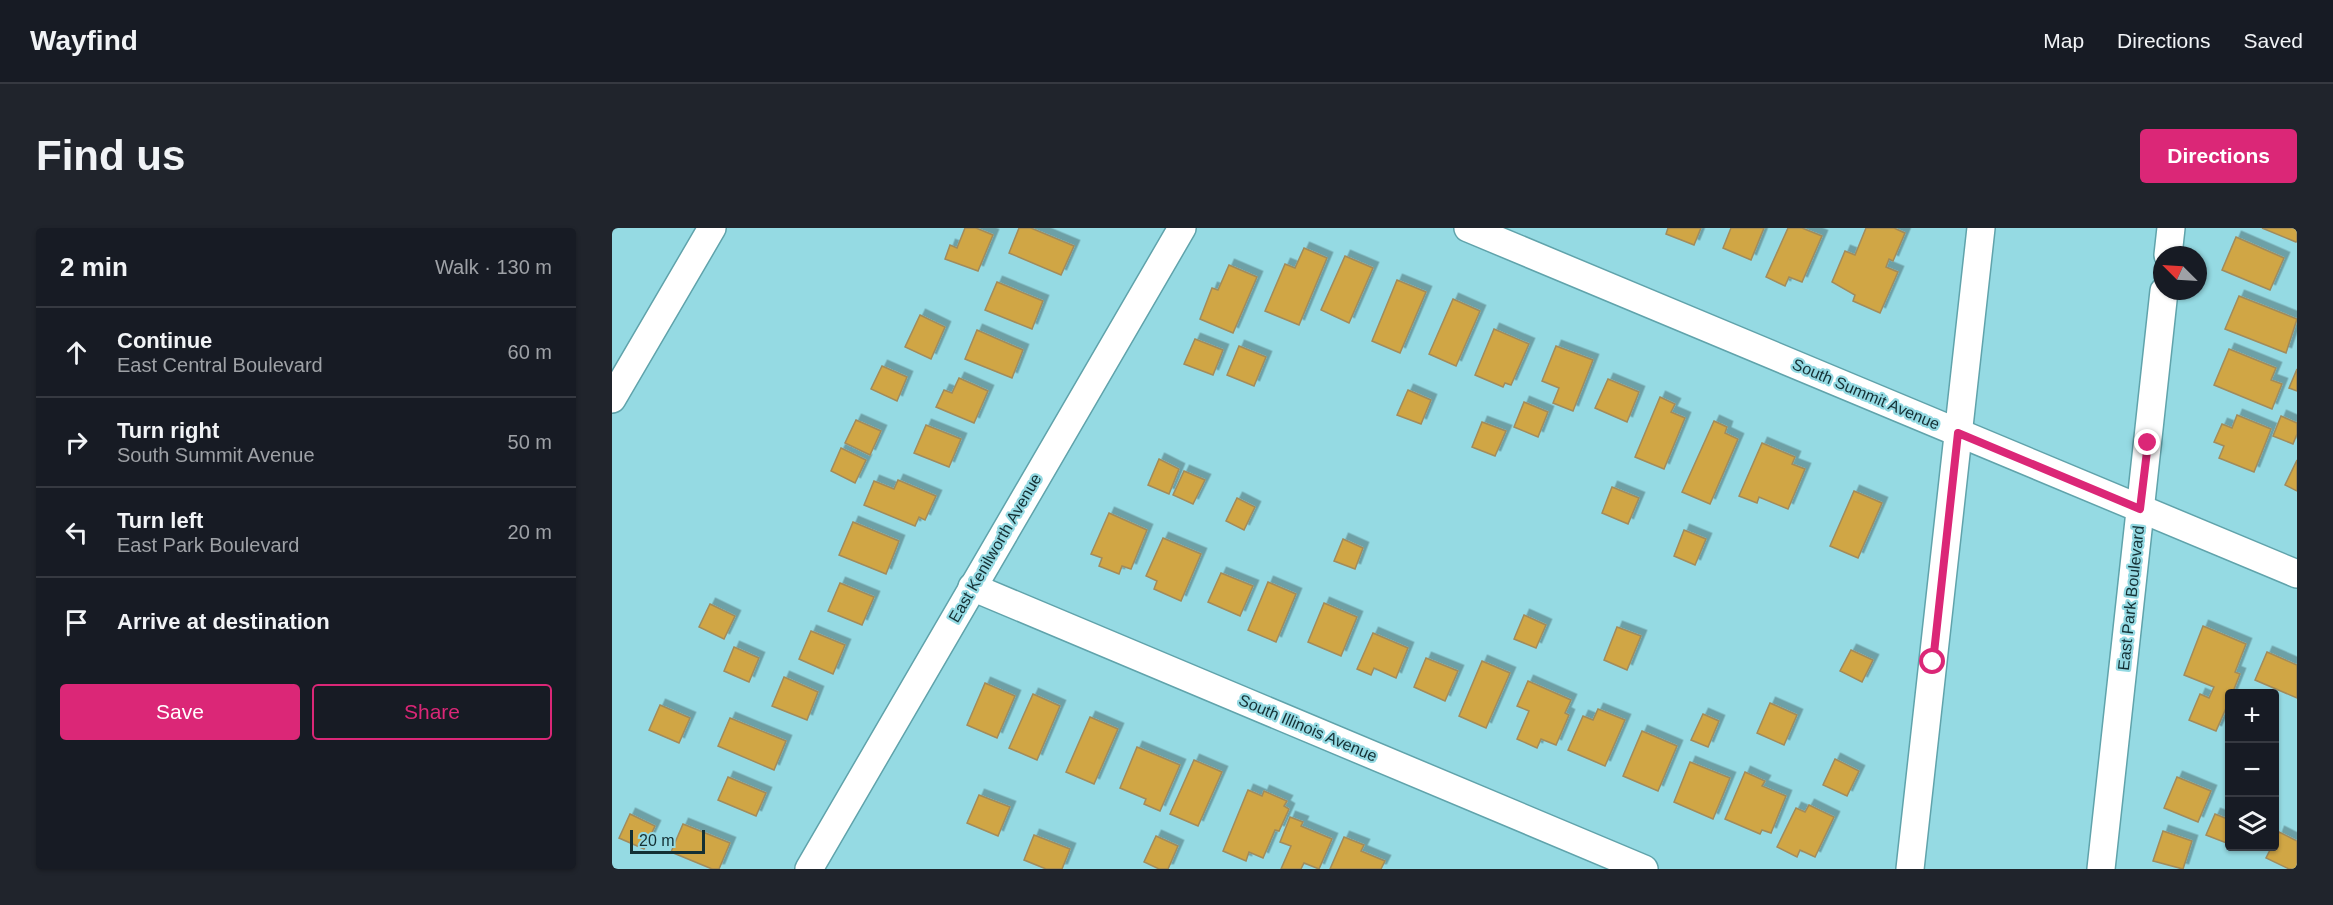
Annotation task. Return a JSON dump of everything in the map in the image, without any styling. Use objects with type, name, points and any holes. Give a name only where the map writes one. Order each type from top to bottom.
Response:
[{"type":"street","points":[[612,399],[712,228]]},
{"type":"street","name":"East Kenilworth Avenue","points":[[809,869],[1182,228]]},
{"type":"street","name":"South Summit Avenue","points":[[1468,228],[2297,574]]},
{"type":"street","points":[[1910,869],[1981,228]]},
{"type":"street","points":[[2170,246],[2172,228]]},
{"type":"street","name":"East Park Boulevard","points":[[2101,869],[2163,300]]},
{"type":"street","name":"South Illinois Avenue","points":[[972,587],[1644,869]]},
{"type":"building","points":[[965,228],[976,228],[993,235],[978,271],[945,259],[950,245],[957,248]]},
{"type":"building","points":[[1019,228],[1031,228],[1074,246],[1061,275],[1009,253]]},
{"type":"building","points":[[1668,228],[1701,228],[1694,245],[1666,234]]},
{"type":"building","points":[[1731,228],[1764,228],[1751,260],[1723,248]]},
{"type":"building","points":[[1788,228],[1802,228],[1822,236],[1802,282],[1789,277],[1785,286],[1766,277]]},
{"type":"building","points":[[1866,228],[1894,228],[1905,233],[1893,261],[1889,259],[1886,267],[1898,272],[1880,313],[1853,301],[1855,295],[1832,282],[1845,251],[1855,255]]},
{"type":"building","points":[[2262,228],[2297,228],[2297,241],[2296,242]]},
{"type":"building","points":[[2236,237],[2284,258],[2270,290],[2222,270]]},
{"type":"building","points":[[1304,248],[1327,258],[1299,325],[1265,311],[1285,264],[1295,268]]},
{"type":"building","points":[[1345,256],[1373,268],[1349,323],[1321,310]]},
{"type":"building","points":[[1229,265],[1257,277],[1233,333],[1200,319],[1212,288],[1218,290]]},
{"type":"building","points":[[1397,280],[1426,292],[1400,353],[1372,341]]},
{"type":"building","points":[[997,282],[1043,301],[1032,329],[985,310]]},
{"type":"building","points":[[2239,296],[2297,319],[2286,353],[2225,329]]},
{"type":"building","points":[[1453,299],[1480,311],[1456,366],[1429,354]]},
{"type":"building","points":[[920,315],[945,327],[931,359],[905,347]]},
{"type":"building","points":[[1494,329],[1529,344],[1511,385],[1505,383],[1503,387],[1475,375]]},
{"type":"building","points":[[977,330],[1023,350],[1012,378],[965,359]]},
{"type":"building","points":[[1195,339],[1223,350],[1213,375],[1184,364]]},
{"type":"building","points":[[1239,346],[1266,357],[1254,386],[1227,375]]},
{"type":"building","points":[[1556,346],[1593,360],[1573,411],[1553,403],[1559,388],[1542,381]]},
{"type":"building","points":[[2229,349],[2276,368],[2271,380],[2282,384],[2272,409],[2214,385]]},
{"type":"building","points":[[882,366],[907,377],[897,401],[871,389]]},
{"type":"building","points":[[2297,369],[2297,391],[2289,388]]},
{"type":"building","points":[[959,378],[988,391],[974,423],[936,407],[944,390],[952,393]]},
{"type":"building","points":[[1608,379],[1639,392],[1627,422],[1595,408]]},
{"type":"building","points":[[1408,390],[1431,400],[1421,424],[1397,415]]},
{"type":"building","points":[[1660,397],[1675,404],[1671,412],[1685,418],[1664,469],[1635,457]]},
{"type":"building","points":[[1524,402],[1548,412],[1538,437],[1514,427]]},
{"type":"building","points":[[2237,415],[2271,429],[2254,472],[2219,458],[2224,446],[2214,442],[2222,424],[2232,428]]},
{"type":"building","points":[[2281,416],[2297,423],[2297,434],[2293,444],[2273,436]]},
{"type":"building","points":[[856,420],[881,431],[870,455],[845,443]]},
{"type":"building","points":[[1714,421],[1727,427],[1725,433],[1738,439],[1710,504],[1682,492]]},
{"type":"building","points":[[1482,422],[1506,431],[1495,456],[1472,447]]},
{"type":"building","points":[[926,425],[961,439],[949,467],[914,453]]},
{"type":"building","points":[[1762,443],[1795,457],[1792,464],[1805,469],[1788,509],[1759,497],[1757,503],[1739,496]]},
{"type":"building","points":[[841,448],[866,460],[855,483],[831,471]]},
{"type":"building","points":[[1159,459],[1179,469],[1169,494],[1148,485]]},
{"type":"building","points":[[2297,460],[2297,491],[2285,485]]},
{"type":"building","points":[[1184,471],[1205,480],[1193,504],[1173,495]]},
{"type":"building","points":[[898,480],[936,496],[925,520],[919,517],[915,526],[864,505],[874,481],[894,489]]},
{"type":"building","points":[[1612,487],[1639,498],[1628,524],[1602,513]]},
{"type":"building","points":[[1854,491],[1882,503],[1858,558],[1830,546]]},
{"type":"building","points":[[1237,498],[1255,507],[1244,530],[1226,521]]},
{"type":"building","points":[[1109,513],[1147,530],[1131,569],[1122,566],[1119,574],[1099,566],[1102,558],[1091,554]]},
{"type":"building","points":[[853,522],[899,541],[886,574],[839,555]]},
{"type":"building","points":[[1684,530],[1706,539],[1695,565],[1674,556]]},
{"type":"building","points":[[1163,538],[1201,554],[1181,601],[1154,589],[1157,581],[1146,576]]},
{"type":"building","points":[[1343,539],[1363,548],[1355,569],[1334,561]]},
{"type":"building","points":[[1221,573],[1253,586],[1240,616],[1208,602]]},
{"type":"building","points":[[1268,582],[1296,594],[1276,642],[1248,630]]},
{"type":"building","points":[[840,583],[874,597],[862,625],[828,611]]},
{"type":"building","points":[[1324,603],[1357,617],[1341,656],[1308,642]]},
{"type":"building","points":[[710,604],[735,616],[724,639],[699,627]]},
{"type":"building","points":[[1524,615],[1546,625],[1536,648],[1514,639]]},
{"type":"building","points":[[2203,626],[2246,644],[2235,672],[2240,674],[2234,689],[2225,689],[2225,710],[2216,731],[2189,720],[2200,694],[2209,698],[2214,687],[2184,675]]},
{"type":"building","points":[[1617,627],[1641,636],[1627,670],[1604,660]]},
{"type":"building","points":[[811,631],[845,645],[833,674],[799,659]]},
{"type":"building","points":[[1373,633],[1408,648],[1396,678],[1374,668],[1371,675],[1357,669]]},
{"type":"building","points":[[734,647],[759,658],[749,682],[724,671]]},
{"type":"building","points":[[1851,650],[1873,660],[1862,682],[1840,671]]},
{"type":"building","points":[[2267,652],[2297,665],[2297,698],[2279,689],[2255,680]]},
{"type":"building","points":[[1426,658],[1458,671],[1445,701],[1414,687]]},
{"type":"building","points":[[1482,661],[1510,673],[1486,728],[1459,716]]},
{"type":"building","points":[[784,677],[818,692],[807,720],[772,706]]},
{"type":"building","points":[[1528,681],[1571,700],[1565,713],[1569,715],[1556,745],[1541,739],[1537,748],[1517,739],[1529,711],[1517,706]]},
{"type":"building","points":[[985,683],[1015,696],[997,738],[967,725]]},
{"type":"building","points":[[1033,694],[1060,706],[1037,760],[1009,748]]},
{"type":"building","points":[[1770,703],[1797,715],[1784,745],[1757,733]]},
{"type":"building","points":[[660,705],[690,718],[679,743],[649,730]]},
{"type":"building","points":[[1598,709],[1625,720],[1605,766],[1568,750],[1583,716],[1593,720]]},
{"type":"building","points":[[1703,714],[1719,721],[1708,747],[1691,740]]},
{"type":"building","points":[[1090,717],[1118,729],[1094,784],[1066,772]]},
{"type":"building","points":[[730,718],[786,741],[774,770],[718,746]]},
{"type":"building","points":[[1642,731],[1677,746],[1658,791],[1623,776]]},
{"type":"building","points":[[1137,747],[1180,765],[1160,811],[1144,804],[1146,799],[1120,788]]},
{"type":"building","points":[[1835,759],[1859,771],[1847,796],[1823,785]]},
{"type":"building","points":[[1194,760],[1222,772],[1198,826],[1170,814]]},
{"type":"building","points":[[1690,762],[1730,778],[1713,819],[1674,802]]},
{"type":"building","points":[[1745,772],[1765,781],[1762,786],[1786,796],[1771,833],[1762,830],[1760,834],[1725,819]]},
{"type":"building","points":[[728,777],[766,793],[756,816],[718,800]]},
{"type":"building","points":[[2177,777],[2211,791],[2198,822],[2164,808]]},
{"type":"building","points":[[1248,790],[1262,796],[1264,791],[1287,801],[1284,806],[1289,809],[1279,831],[1275,830],[1263,858],[1249,852],[1246,861],[1223,851]]},
{"type":"building","points":[[979,795],[1010,807],[998,836],[967,823]]},
{"type":"building","points":[[1809,805],[1834,817],[1815,857],[1800,850],[1797,857],[1777,847],[1796,808],[1805,812]]},
{"type":"building","points":[[630,814],[655,826],[644,849],[619,838]]},
{"type":"building","points":[[2215,814],[2225,818],[2225,842],[2206,835]]},
{"type":"building","points":[[1290,817],[1303,822],[1301,826],[1332,839],[1319,869],[1304,863],[1301,869],[1281,869],[1291,846],[1280,842]]},
{"type":"building","points":[[683,824],[730,843],[719,869],[712,869],[671,852]]},
{"type":"building","points":[[2163,831],[2192,841],[2183,869],[2153,861]]},
{"type":"building","points":[[2279,832],[2297,841],[2297,869],[2289,869],[2266,858],[2270,851],[2279,851]]},
{"type":"building","points":[[1034,835],[1070,849],[1062,869],[1046,869],[1024,860]]},
{"type":"building","points":[[1156,836],[1178,846],[1168,869],[1159,869],[1144,862]]},
{"type":"building","points":[[1344,837],[1364,845],[1361,851],[1385,861],[1381,869],[1330,869]]},
{"type":"route","points":[[1933,662],[1958,433],[2140,509],[2148,443]]}]
